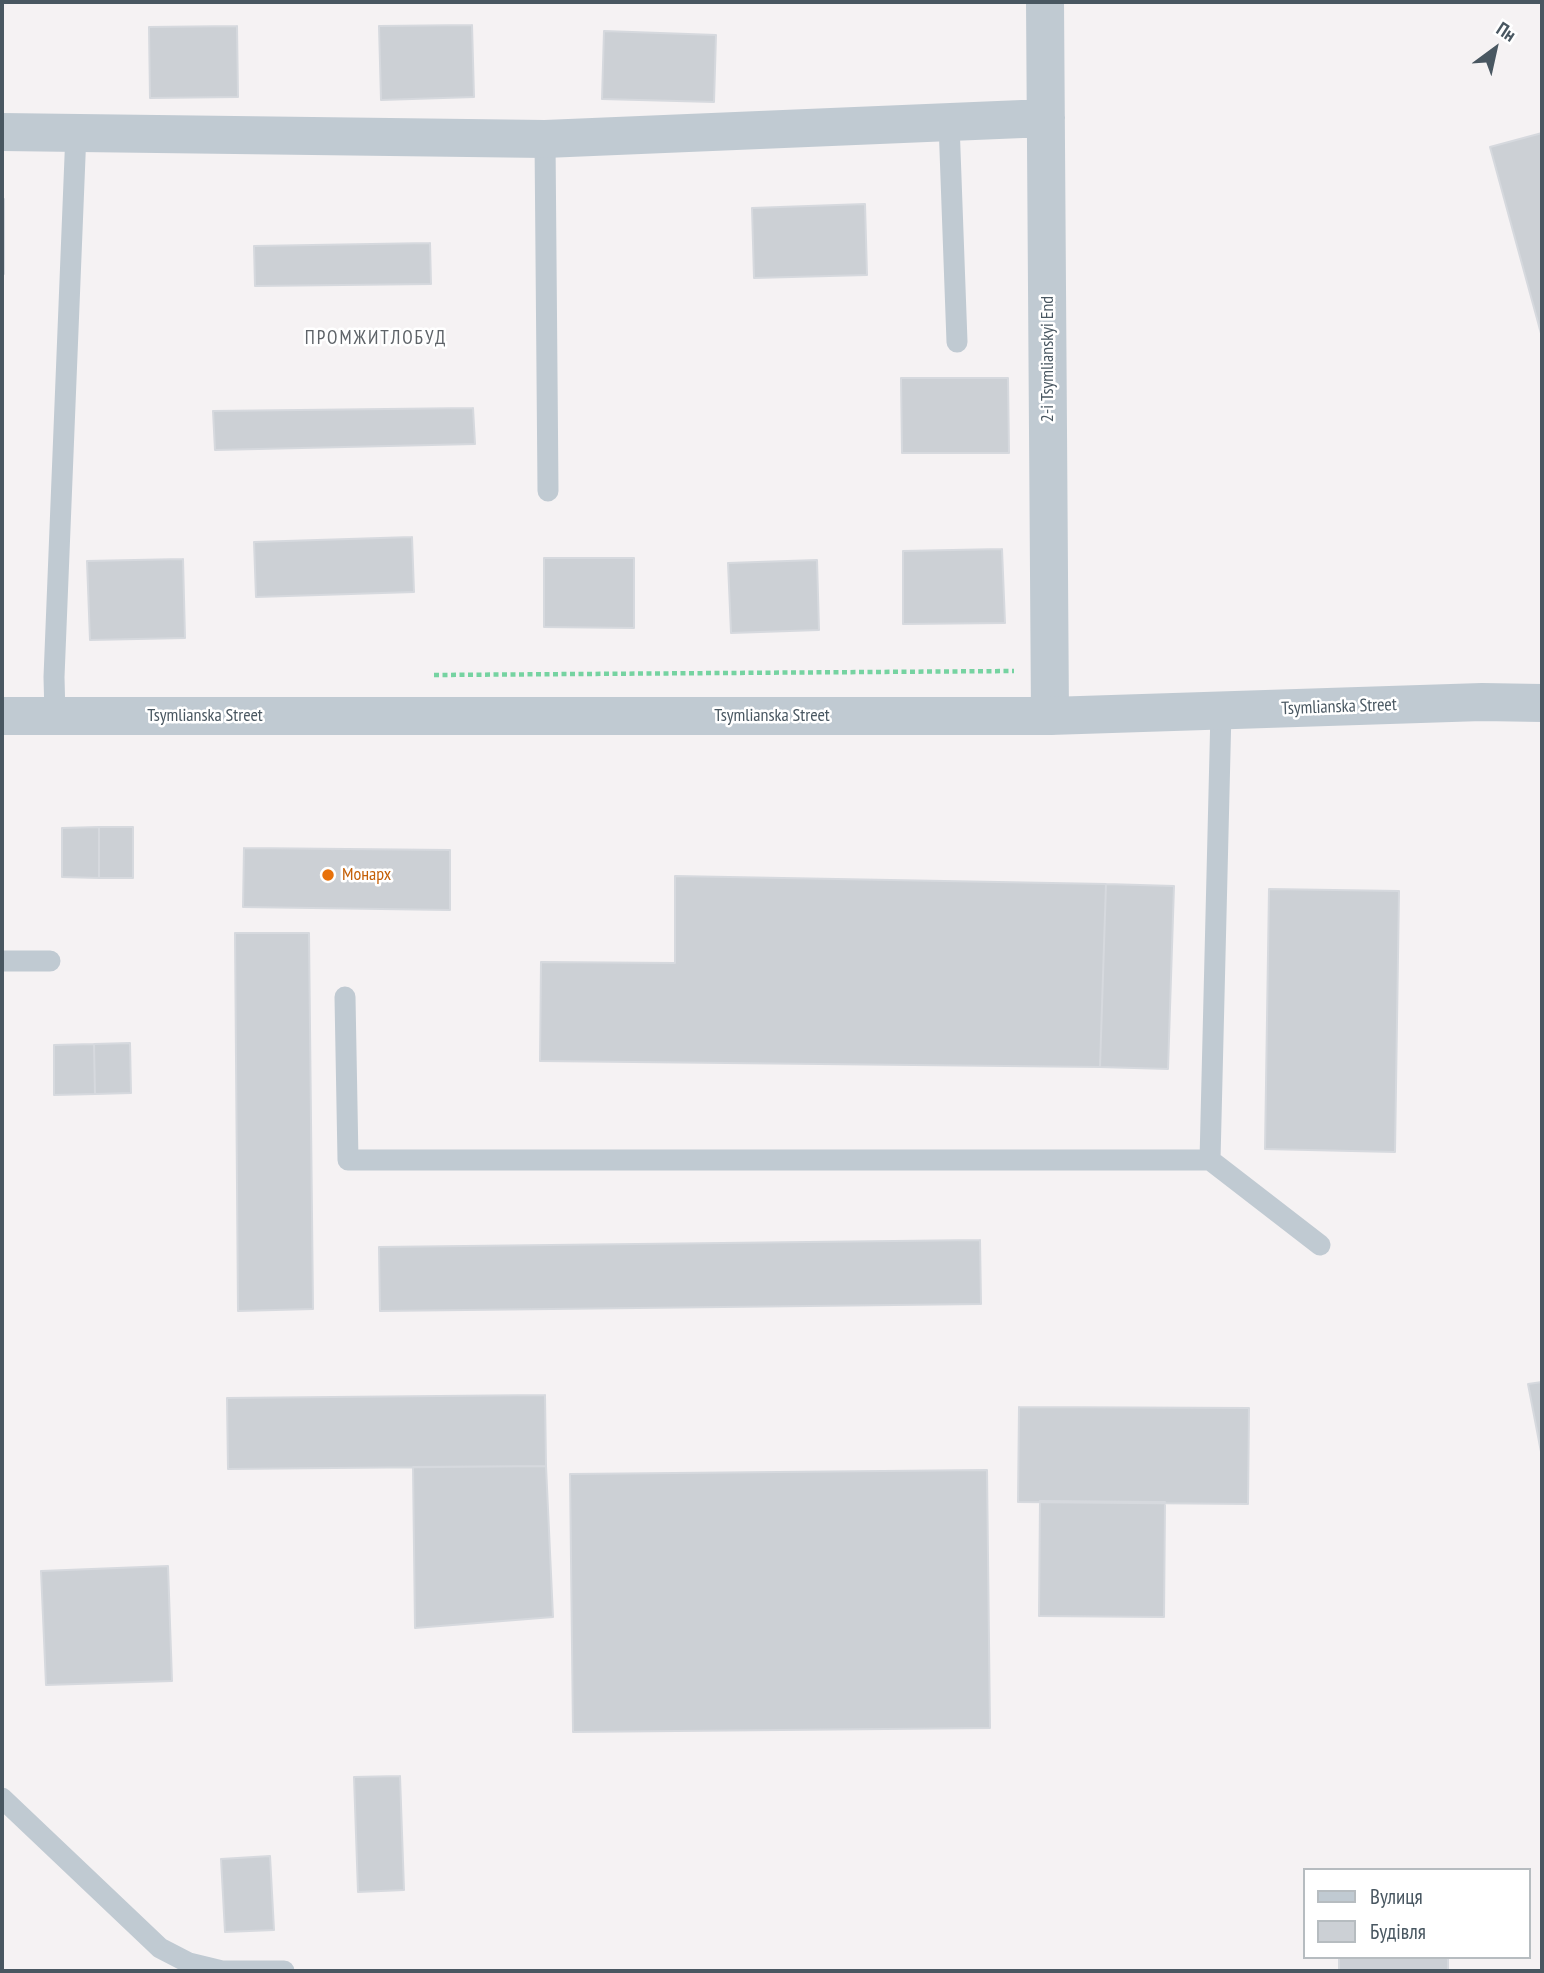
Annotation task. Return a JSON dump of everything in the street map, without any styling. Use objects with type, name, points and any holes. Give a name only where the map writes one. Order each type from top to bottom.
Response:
[{"type":"street","name":"2-i Tsymlianskyi End","points":[[1045,2],[1049,716]]},
{"type":"street","points":[[2,132],[545,139],[1046,118]]},
{"type":"street","name":"Tsymlianska Street","points":[[2,716],[1049,716],[1482,702],[1542,703]]},
{"type":"lane","points":[[949,123],[957,342]]},
{"type":"lane","points":[[55,716],[54,677],[76,132]]},
{"type":"lane","points":[[545,139],[548,491]]},
{"type":"lane","points":[[1210,1160],[1221,711]]},
{"type":"lane","points":[[2,961],[50,961]]},
{"type":"lane","points":[[345,997],[348,1160],[1210,1160],[1320,1245]]},
{"type":"lane","points":[[2,1798],[160,1948],[189,1963],[222,1971],[284,1971]]},
{"type":"path","points":[[428,675],[1049,671]]},
{"type":"building","points":[[472,25],[474,97],[381,100],[379,26]]},
{"type":"building","points":[[237,26],[238,97],[150,98],[149,27]]},
{"type":"building","points":[[604,31],[716,35],[714,102],[602,99]]},
{"type":"building","points":[[1542,133],[1542,337],[1490,147]]},
{"type":"building","points":[[4,199],[4,274],[2,274]]},
{"type":"building","points":[[865,204],[867,275],[754,278],[752,208]]},
{"type":"building","points":[[430,243],[431,284],[255,286],[254,246]]},
{"type":"building","points":[[901,378],[1008,378],[1009,453],[902,453]]},
{"type":"building","points":[[473,408],[475,444],[215,450],[213,411]]},
{"type":"building","points":[[412,537],[414,592],[256,597],[254,542]]},
{"type":"building","points":[[1002,549],[1005,623],[903,624],[903,551]]},
{"type":"building","points":[[544,558],[634,558],[634,628],[544,627]]},
{"type":"building","points":[[183,559],[185,638],[90,640],[87,561]]},
{"type":"building","points":[[817,560],[819,630],[731,633],[728,563]]},
{"type":"building","points":[[99,827],[133,827],[133,878],[99,878]]},
{"type":"building","points":[[99,827],[99,878],[62,877],[62,828]]},
{"type":"building","points":[[244,848],[450,850],[450,910],[243,907]]},
{"type":"building","points":[[675,876],[1106,884],[1100,1067],[540,1061],[541,962],[675,963]]},
{"type":"building","points":[[1106,884],[1174,886],[1168,1069],[1100,1067]]},
{"type":"building","points":[[1269,889],[1399,891],[1395,1152],[1265,1149]]},
{"type":"building","points":[[235,933],[309,933],[313,1309],[238,1311]]},
{"type":"building","points":[[130,1043],[131,1093],[95,1094],[94,1044]]},
{"type":"building","points":[[94,1044],[95,1094],[54,1095],[54,1045]]},
{"type":"building","points":[[980,1240],[981,1304],[380,1311],[379,1247]]},
{"type":"building","points":[[1542,1382],[1542,1457],[1528,1384]]},
{"type":"building","points":[[545,1395],[546,1466],[228,1469],[227,1398]]},
{"type":"building","points":[[1019,1407],[1249,1408],[1248,1504],[1018,1502]]},
{"type":"building","points":[[546,1466],[553,1617],[415,1628],[413,1467]]},
{"type":"building","points":[[987,1470],[990,1728],[573,1732],[570,1474]]},
{"type":"building","points":[[1040,1501],[1165,1502],[1164,1617],[1039,1616]]},
{"type":"building","points":[[168,1566],[172,1681],[46,1685],[41,1571]]},
{"type":"building","points":[[400,1776],[404,1890],[358,1892],[354,1777]]},
{"type":"building","points":[[270,1856],[274,1930],[225,1932],[221,1859]]},
{"type":"building","points":[[1339,1959],[1448,1959],[1448,1971],[1339,1971]]},
{"type":"place","name":"Монарх","points":[[328,875]]},
{"type":"district","name":"ПРОМЖИТЛОБУД","points":[[376,339]]}]
